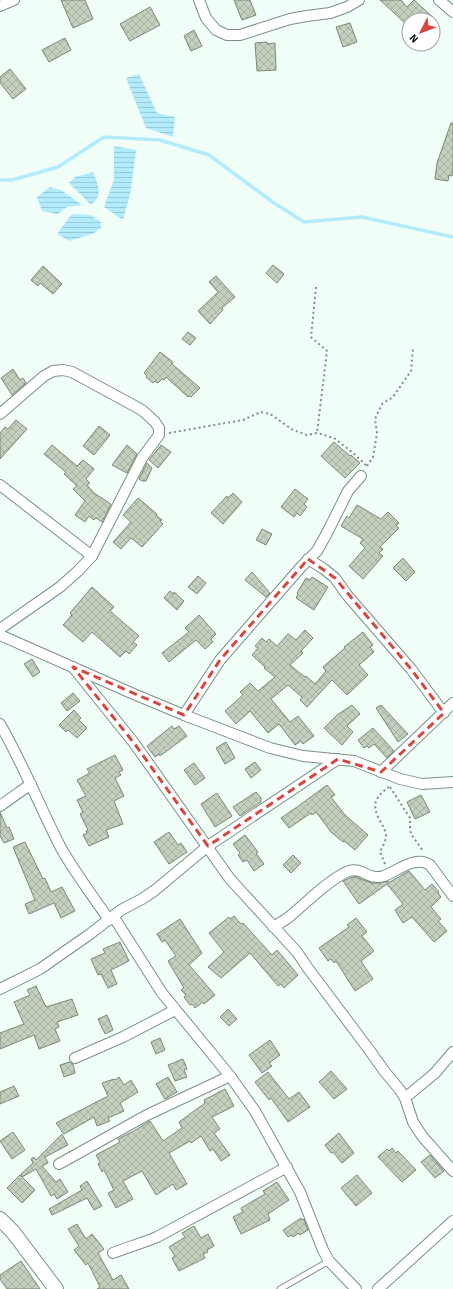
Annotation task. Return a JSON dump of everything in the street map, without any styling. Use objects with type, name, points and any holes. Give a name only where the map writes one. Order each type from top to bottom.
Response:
[{"type":"street","points":[[0,6],[14,0]]},
{"type":"street","points":[[199,0],[206,18],[216,30],[226,35],[240,35],[290,20],[330,13],[347,7],[359,0]]},
{"type":"street","points":[[439,0],[453,12]]},
{"type":"street","points":[[0,414],[44,376],[53,371],[63,370],[72,372],[142,410],[155,422],[159,428],[159,435],[142,458],[92,556],[60,587],[0,629]]},
{"type":"street","points":[[184,715],[220,660],[308,559],[317,551],[348,492],[361,476]]},
{"type":"street","points":[[0,485],[92,556]]},
{"type":"street","points":[[308,559],[335,578],[411,669],[444,713]]},
{"type":"street","points":[[0,635],[184,715],[270,748],[302,756],[354,761],[400,780],[422,784],[453,782]]},
{"type":"street","points":[[73,667],[134,743],[230,879],[297,952],[385,1072],[400,1090],[405,1098],[413,1122],[419,1131],[431,1147],[453,1171]]},
{"type":"street","points":[[381,772],[453,703]]},
{"type":"street","points":[[0,724],[73,869],[111,918],[162,993],[230,1076],[255,1111],[300,1192],[323,1250],[329,1261],[356,1289]]},
{"type":"street","points":[[0,989],[40,969],[111,918],[154,891],[208,846],[338,759]]},
{"type":"street","points":[[0,806],[31,784]]},
{"type":"street","points":[[273,927],[288,918],[324,886],[349,871],[356,870],[371,877],[380,877],[390,874],[408,864],[426,862],[430,865],[453,896]]},
{"type":"street","points":[[75,1058],[175,1010]]},
{"type":"street","points":[[405,1098],[436,1073],[453,1052]]},
{"type":"street","points":[[59,1164],[147,1115],[230,1076]]},
{"type":"street","points":[[113,1253],[157,1237],[287,1167]]},
{"type":"street","points":[[0,1219],[13,1232],[56,1289]]},
{"type":"street","points":[[378,1289],[453,1221]]},
{"type":"lane","points":[[280,1289],[329,1261]]},
{"type":"path","points":[[316,287],[311,337],[327,351],[317,433]]},
{"type":"path","points":[[361,476],[373,457],[377,433],[375,419],[382,404],[394,397],[411,371],[413,348]]},
{"type":"path","points":[[159,435],[243,420],[261,412],[270,414],[293,430],[307,435],[317,433],[334,438],[367,466]]},
{"type":"path","points":[[390,874],[380,852],[386,837],[385,830],[375,809],[376,801],[380,794],[389,786],[400,780]]},
{"type":"path","points":[[389,786],[410,818],[411,834],[425,854],[430,865]]},
{"type":"highlighted area","points":[[308,559],[335,578],[411,669],[444,713],[381,772],[338,759],[208,846],[134,743],[73,667],[184,715],[220,660]]},
{"type":"water","points":[[139,74],[157,113],[175,117],[173,137],[146,128],[126,78]]},
{"type":"water","points":[[114,146],[136,150],[131,190],[123,220],[104,207],[114,180]]},
{"type":"water","points":[[93,172],[99,194],[91,205],[69,183],[75,177]]},
{"type":"water","points":[[50,187],[61,190],[82,205],[67,207],[58,214],[42,211],[37,197]]},
{"type":"water","points":[[72,214],[90,215],[101,222],[101,228],[93,234],[69,241],[57,234]]},
{"type":"building","points":[[61,0],[85,0],[93,19],[73,28]]},
{"type":"building","points":[[234,0],[250,0],[256,15],[242,20]]},
{"type":"building","points":[[380,0],[401,0],[407,7],[414,0],[427,12],[401,12],[401,19]]},
{"type":"building","points":[[150,7],[160,25],[130,41],[120,24]]},
{"type":"building","points":[[350,23],[357,42],[343,47],[336,27]]},
{"type":"building","points":[[194,30],[202,46],[191,51],[184,36]]},
{"type":"building","points":[[65,38],[71,50],[49,62],[42,50]]},
{"type":"building","points":[[267,42],[267,44],[275,43],[276,70],[257,71],[255,43]]},
{"type":"building","points":[[10,69],[26,89],[13,99],[0,83],[0,77]]},
{"type":"building","points":[[451,123],[453,123],[452,176],[449,175],[448,181],[435,179],[437,163]]},
{"type":"building","points":[[273,265],[284,274],[277,283],[266,273]]},
{"type":"building","points":[[43,266],[62,284],[53,294],[40,283],[38,286],[31,280]]},
{"type":"building","points":[[216,276],[235,297],[222,308],[223,310],[210,324],[198,311],[218,292],[209,282]]},
{"type":"building","points":[[188,332],[196,338],[190,345],[182,339]]},
{"type":"building","points":[[160,352],[173,362],[172,364],[200,388],[191,397],[188,397],[166,377],[158,383],[155,381],[153,383],[146,377],[147,376],[144,373]]},
{"type":"building","points":[[13,369],[20,380],[23,378],[26,383],[12,395],[1,378]]},
{"type":"building","points":[[16,420],[27,429],[0,459],[0,433],[5,427],[8,429]]},
{"type":"building","points":[[99,426],[110,435],[94,455],[83,446]]},
{"type":"building","points":[[334,442],[360,463],[345,478],[321,456]]},
{"type":"building","points":[[52,445],[77,466],[83,460],[94,469],[86,479],[90,483],[87,485],[94,493],[111,504],[102,522],[96,518],[94,520],[89,516],[85,522],[75,515],[85,501],[73,489],[77,486],[64,474],[66,472],[44,454]]},
{"type":"building","points":[[127,445],[137,454],[127,473],[112,465]]},
{"type":"building","points":[[161,445],[171,452],[158,468],[149,460]]},
{"type":"building","points":[[147,463],[152,468],[146,481],[142,481],[139,479]]},
{"type":"building","points":[[295,489],[308,499],[304,504],[307,507],[300,516],[297,513],[294,517],[281,507]]},
{"type":"building","points":[[233,493],[242,502],[223,524],[211,513],[227,496],[228,498]]},
{"type":"building","points":[[138,498],[157,514],[156,515],[162,520],[160,521],[163,524],[142,547],[131,538],[121,549],[113,542],[131,522],[123,515]]},
{"type":"building","points":[[357,505],[381,519],[388,512],[399,523],[396,526],[399,528],[380,547],[383,549],[379,553],[383,556],[363,579],[349,566],[365,548],[360,543],[363,539],[341,526],[347,516],[349,518]]},
{"type":"building","points":[[262,529],[272,534],[266,545],[256,540]]},
{"type":"building","points":[[403,558],[415,572],[406,581],[393,568]]},
{"type":"building","points":[[252,572],[270,593],[266,597],[245,580]]},
{"type":"building","points":[[198,576],[206,583],[197,594],[188,587]]},
{"type":"building","points":[[312,577],[328,587],[314,610],[296,598],[297,593],[306,578],[310,580]]},
{"type":"building","points":[[92,587],[114,607],[110,611],[139,636],[133,642],[137,645],[129,654],[126,651],[120,657],[92,632],[83,642],[63,625],[72,615],[70,613]]},
{"type":"building","points":[[170,591],[173,594],[174,592],[184,601],[177,610],[164,598]]},
{"type":"building","points":[[199,615],[216,634],[211,639],[213,642],[205,649],[196,640],[169,662],[162,653],[189,632],[185,628]]},
{"type":"building","points":[[305,630],[313,638],[301,651],[303,653],[290,665],[305,677],[306,676],[315,684],[326,671],[323,667],[345,648],[344,647],[363,632],[373,645],[370,647],[374,652],[359,665],[368,675],[347,695],[332,680],[307,707],[300,700],[302,697],[288,685],[271,699],[290,722],[298,716],[314,736],[303,744],[301,741],[295,745],[279,724],[268,733],[250,711],[236,724],[225,711],[243,695],[240,692],[250,683],[258,691],[275,677],[252,655],[258,648],[255,646],[262,638],[266,642],[269,639],[277,646],[288,634],[296,640]]},
{"type":"building","points":[[32,659],[40,672],[33,677],[24,664]]},
{"type":"building","points":[[73,693],[80,701],[67,711],[61,703]]},
{"type":"building","points":[[352,705],[360,714],[347,726],[353,732],[342,745],[324,728],[337,715]]},
{"type":"building","points":[[381,705],[408,734],[398,742],[376,708]]},
{"type":"building","points":[[74,710],[81,718],[79,720],[87,728],[77,738],[68,730],[66,732],[59,725]]},
{"type":"building","points":[[172,726],[174,729],[179,726],[187,736],[160,756],[159,754],[155,757],[147,746]]},
{"type":"building","points":[[373,728],[394,751],[387,758],[374,744],[369,748],[367,746],[364,748],[358,740]]},
{"type":"building","points":[[226,742],[235,758],[225,764],[216,748]]},
{"type":"building","points":[[115,755],[123,770],[119,772],[121,775],[115,778],[124,796],[114,801],[123,824],[106,830],[109,837],[89,846],[83,835],[87,833],[86,831],[88,830],[80,814],[83,812],[77,800],[86,796],[77,780],[90,773],[87,769]]},
{"type":"building","points":[[255,762],[261,770],[251,778],[245,769]]},
{"type":"building","points":[[194,763],[205,778],[195,785],[184,770]]},
{"type":"building","points":[[327,785],[335,795],[331,797],[345,815],[368,835],[355,850],[331,832],[316,812],[312,815],[311,813],[289,828],[281,818]]},
{"type":"building","points":[[256,792],[261,798],[261,802],[240,816],[233,807]]},
{"type":"building","points":[[217,793],[232,816],[215,827],[201,804]]},
{"type":"building","points":[[421,795],[430,812],[415,819],[407,802]]},
{"type":"building","points":[[0,812],[14,839],[4,843],[0,836]]},
{"type":"building","points":[[169,832],[178,845],[181,843],[187,852],[169,864],[154,842]]},
{"type":"building","points":[[245,835],[258,852],[256,853],[264,864],[254,871],[247,860],[243,862],[238,855],[240,853],[233,844]]},
{"type":"building","points":[[25,842],[51,892],[62,887],[75,911],[61,918],[54,903],[29,914],[25,904],[35,900],[13,847]]},
{"type":"building","points":[[293,855],[301,863],[291,873],[283,865]]},
{"type":"building","points":[[409,871],[425,890],[432,884],[439,892],[438,893],[441,897],[431,907],[441,919],[438,921],[447,931],[434,942],[412,917],[403,923],[395,910],[403,904],[387,884],[359,904],[343,881],[354,877],[372,883],[388,881],[388,883]]},
{"type":"building","points":[[234,916],[241,924],[243,923],[272,955],[277,950],[298,975],[284,988],[281,984],[278,986],[250,953],[221,978],[208,967],[224,952],[209,933],[229,917],[230,919]]},
{"type":"building","points":[[356,918],[367,932],[362,936],[374,951],[361,961],[373,979],[355,991],[336,961],[334,963],[331,959],[328,961],[319,948],[349,927],[347,925]]},
{"type":"building","points":[[180,919],[202,953],[189,965],[215,995],[204,1004],[203,1002],[195,1008],[192,1004],[190,1005],[184,997],[186,995],[181,990],[184,988],[168,961],[176,956],[165,940],[162,942],[157,934]]},
{"type":"building","points":[[120,942],[129,961],[111,970],[117,984],[108,988],[101,974],[98,975],[91,959],[105,953],[103,949]]},
{"type":"building","points":[[36,986],[46,1007],[72,999],[78,1015],[57,1022],[59,1027],[55,1029],[60,1041],[39,1049],[34,1035],[0,1049],[0,1033],[24,1024],[14,1002],[30,995],[27,990]]},
{"type":"building","points":[[228,1009],[237,1019],[229,1026],[220,1017]]},
{"type":"building","points":[[107,1015],[113,1030],[105,1034],[98,1019]]},
{"type":"building","points":[[160,1038],[165,1050],[156,1054],[151,1042]]},
{"type":"building","points":[[270,1040],[280,1055],[269,1063],[272,1066],[262,1073],[249,1055]]},
{"type":"building","points":[[183,1059],[187,1069],[184,1070],[187,1077],[175,1081],[168,1065]]},
{"type":"building","points":[[70,1062],[73,1064],[75,1073],[64,1077],[60,1065]]},
{"type":"building","points":[[331,1071],[347,1089],[334,1099],[319,1082]]},
{"type":"building","points":[[268,1072],[289,1099],[299,1092],[310,1107],[288,1122],[271,1098],[269,1100],[255,1082]]},
{"type":"building","points":[[119,1077],[124,1085],[131,1080],[138,1092],[120,1103],[124,1111],[108,1118],[110,1121],[97,1126],[94,1117],[64,1134],[56,1123],[108,1096],[102,1083],[115,1080]]},
{"type":"building","points":[[168,1077],[177,1092],[165,1099],[156,1084]]},
{"type":"building","points":[[14,1086],[19,1096],[0,1104],[0,1092]]},
{"type":"building","points":[[225,1089],[234,1106],[212,1117],[220,1129],[214,1133],[230,1155],[221,1161],[213,1149],[210,1151],[201,1136],[191,1143],[190,1141],[169,1153],[187,1184],[176,1190],[173,1184],[156,1195],[142,1171],[123,1181],[133,1199],[116,1208],[108,1193],[114,1190],[104,1170],[102,1172],[98,1164],[100,1162],[96,1155],[120,1142],[118,1139],[150,1121],[163,1141],[182,1128],[179,1122],[205,1103],[204,1100]]},
{"type":"building","points":[[13,1132],[25,1150],[12,1159],[0,1141]]},
{"type":"building","points":[[339,1133],[354,1153],[342,1163],[325,1145]]},
{"type":"building","points":[[62,1134],[68,1145],[45,1157],[48,1163],[42,1166],[56,1182],[60,1179],[68,1192],[57,1199],[54,1194],[51,1196],[36,1169],[22,1177],[21,1174],[33,1163],[31,1159],[34,1157],[36,1160]]},
{"type":"building","points":[[392,1148],[396,1153],[398,1151],[416,1170],[402,1182],[378,1157],[387,1149],[389,1151]]},
{"type":"building","points":[[430,1155],[444,1171],[435,1178],[421,1162]]},
{"type":"building","points":[[20,1175],[35,1190],[22,1203],[7,1188]]},
{"type":"building","points":[[357,1175],[372,1193],[356,1206],[341,1188]]},
{"type":"building","points":[[87,1181],[102,1206],[94,1210],[87,1198],[52,1215],[49,1209],[82,1190],[80,1186]]},
{"type":"building","points":[[277,1182],[289,1200],[268,1214],[270,1220],[241,1234],[233,1217],[243,1212],[241,1208],[265,1194],[263,1191]]},
{"type":"building","points":[[301,1218],[302,1220],[304,1219],[308,1230],[300,1235],[299,1233],[293,1237],[292,1235],[288,1237],[283,1230]]},
{"type":"building","points":[[77,1224],[86,1239],[92,1234],[104,1249],[98,1253],[113,1280],[121,1275],[129,1289],[97,1289],[100,1287],[88,1263],[86,1265],[74,1250],[79,1246],[68,1229]]},
{"type":"building","points":[[194,1226],[201,1238],[208,1234],[214,1246],[207,1250],[208,1252],[203,1254],[205,1258],[179,1271],[172,1258],[175,1256],[169,1247],[185,1237],[182,1233]]},
{"type":"building","points":[[21,1261],[40,1289],[7,1289],[0,1279],[0,1275]]},
{"type":"waterway","points":[[0,180],[12,180],[58,167],[104,137],[160,140],[209,155],[274,203],[304,222],[362,217],[453,237]]}]
